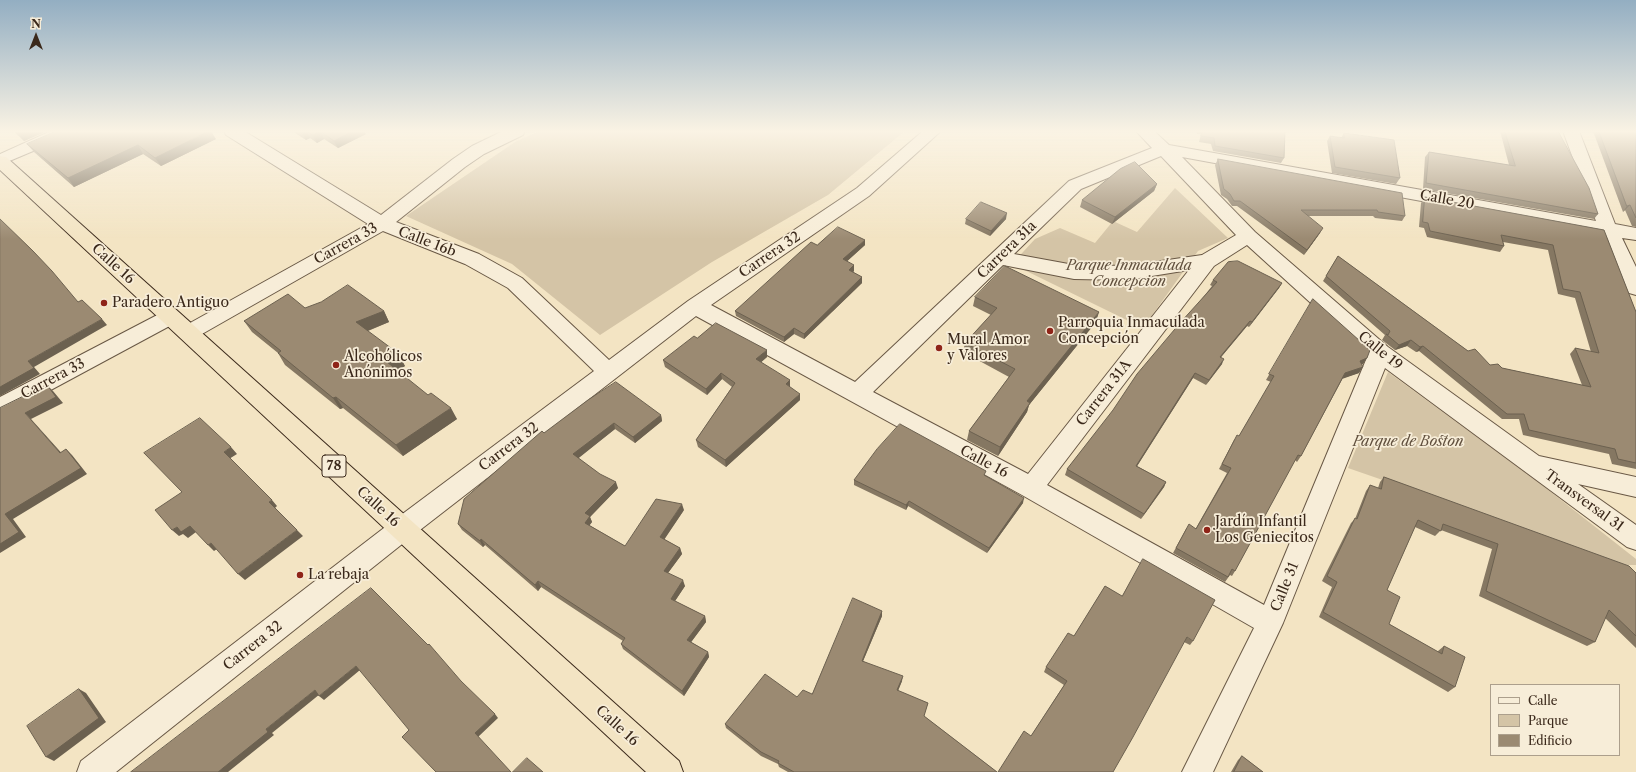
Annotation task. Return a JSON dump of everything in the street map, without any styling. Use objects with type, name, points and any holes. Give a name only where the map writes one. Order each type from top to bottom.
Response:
[{"type":"highway","name":"Calle 16","points":[[8,167],[668,772]]},
{"type":"street","name":"Calle 16b","points":[[290,167],[382,224],[472,259],[515,284],[608,372]]},
{"type":"street","name":"Carrera 33","points":[[188,333],[382,224],[453,167]]},
{"type":"street","name":"Carrera 32","points":[[92,772],[402,529],[695,306],[863,192],[892,167]]},
{"type":"street","name":"Carrera 31a","points":[[857,394],[1075,185],[1111,167]]},
{"type":"street","name":"Calle 19","points":[[1189,167],[1248,236],[1380,353],[1531,463],[1636,487]]},
{"type":"street","name":"Calle 20","points":[[1300,167],[1636,234]]},
{"type":"street","points":[[1585,167],[1608,229],[1636,288]]},
{"type":"street","name":"Carrera 31A","points":[[1030,488],[1207,261],[1248,236]]},
{"type":"street","points":[[999,258],[1074,272],[1127,273],[1207,261]]},
{"type":"street","name":"Calle 16","points":[[695,306],[1030,488],[1270,623]]},
{"type":"street","name":"Carrera 33","points":[[0,407],[170,317]]},
{"type":"street","name":"Calle 31","points":[[1197,772],[1270,623],[1380,353]]},
{"type":"street","name":"Transversal 31","points":[[1531,463],[1636,539]]},
{"type":"green space","points":[[478,167],[862,167],[828,195],[712,262],[600,335],[512,264],[406,216]]},
{"type":"green space","name":"Parque Inmaculada Concepcion","points":[[1175,188],[1228,238],[1198,251],[1143,328],[1012,264],[1035,239],[1060,228],[1095,243],[1113,221],[1137,232]]},
{"type":"green space","name":"Parque de Boston","points":[[1388,372],[1537,481],[1636,559],[1636,565],[1613,565],[1495,519],[1348,468]]},
{"type":"building","points":[[55,167],[91,167],[68,178]]},
{"type":"building","points":[[1124,167],[1140,167],[1157,184],[1115,217],[1082,200]]},
{"type":"building","points":[[1220,167],[1261,167],[1402,193],[1405,216],[1378,212],[1377,210],[1301,210],[1323,228],[1307,250],[1240,201],[1234,201],[1230,194],[1224,189]]},
{"type":"building","points":[[1335,167],[1398,167],[1400,178]]},
{"type":"building","points":[[1428,167],[1578,167],[1589,188],[1598,214],[1426,183]]},
{"type":"building","points":[[1612,167],[1636,167],[1636,218],[1630,205],[1627,206]]},
{"type":"building","points":[[1425,197],[1604,230],[1636,312],[1636,463],[1618,459],[1615,449],[1529,430],[1524,414],[1507,414],[1423,346],[1420,347],[1411,340],[1399,345],[1386,334],[1388,335],[1390,331],[1326,276],[1338,256],[1468,351],[1475,349],[1490,365],[1498,364],[1502,368],[1591,387],[1575,348],[1599,353],[1580,292],[1563,289],[1553,245],[1501,235],[1504,246],[1430,231],[1428,223],[1423,222]]},
{"type":"building","points":[[981,202],[1007,213],[991,231],[966,219]]},
{"type":"building","points":[[0,219],[52,271],[78,302],[82,300],[102,319],[28,361],[34,368],[0,387]]},
{"type":"building","points":[[838,227],[865,240],[843,259],[854,265],[849,270],[862,277],[804,334],[794,328],[784,337],[735,311],[811,242],[817,245]]},
{"type":"building","points":[[1238,261],[1282,283],[1252,322],[1250,321],[1220,357],[1224,359],[1209,380],[1195,373],[1136,466],[1166,482],[1144,514],[1067,469],[1113,410],[1137,374],[1217,282],[1213,280],[1228,262]]},
{"type":"building","points":[[1005,266],[1099,312],[1027,401],[1030,403],[1000,447],[969,431],[1015,369],[965,343],[997,308],[975,297]]},
{"type":"building","points":[[348,285],[384,311],[356,322],[399,354],[387,362],[428,395],[431,393],[451,408],[396,445],[336,397],[333,398],[278,353],[281,351],[244,321],[288,294],[305,308],[321,302]]},
{"type":"building","points":[[1313,299],[1370,350],[1367,358],[1360,361],[1363,367],[1345,373],[1301,456],[1298,455],[1235,571],[1232,569],[1228,577],[1176,548],[1189,524],[1196,529],[1231,468],[1222,464],[1237,435],[1239,436],[1274,376],[1269,374]]},
{"type":"building","points":[[716,323],[767,350],[756,359],[790,380],[786,384],[800,394],[725,460],[696,440],[735,383],[721,373],[706,389],[663,360],[694,336],[697,338]]},
{"type":"building","points":[[616,382],[661,415],[633,437],[614,423],[573,454],[600,474],[616,482],[585,513],[590,516],[585,523],[625,546],[656,499],[682,504],[660,537],[680,548],[664,571],[683,580],[671,599],[705,616],[687,640],[708,652],[682,691],[621,644],[625,638],[538,581],[535,585],[481,539],[480,541],[458,524],[464,499],[542,431],[544,433],[588,400]]},
{"type":"building","points":[[47,385],[56,397],[25,413],[60,453],[66,449],[81,468],[5,514],[19,532],[0,544],[0,408]]},
{"type":"building","points":[[200,418],[231,447],[224,452],[272,500],[269,502],[297,530],[238,574],[211,543],[208,545],[190,526],[181,532],[177,527],[172,530],[155,510],[182,492],[144,453]]},
{"type":"building","points":[[900,424],[986,471],[984,475],[1024,498],[989,548],[909,501],[906,505],[854,480],[877,449]]},
{"type":"building","points":[[1384,477],[1629,566],[1636,573],[1636,636],[1609,610],[1595,642],[1486,591],[1498,544],[1443,524],[1441,531],[1418,520],[1387,590],[1400,597],[1389,624],[1442,654],[1444,646],[1465,657],[1455,687],[1323,612],[1337,582],[1327,576],[1355,518],[1357,519],[1370,485],[1381,489]]},
{"type":"building","points":[[1143,559],[1215,600],[1193,641],[1187,637],[1113,772],[998,772],[1024,731],[1031,736],[1067,681],[1046,667],[1068,633],[1074,636],[1105,586],[1122,596]]},
{"type":"building","points":[[371,588],[428,645],[429,644],[461,681],[495,714],[475,733],[511,772],[436,772],[402,737],[409,730],[356,666],[319,696],[315,690],[266,729],[268,732],[218,772],[131,772]]},
{"type":"building","points":[[853,598],[882,611],[862,661],[903,676],[897,690],[928,703],[924,716],[997,772],[794,772],[778,763],[779,761],[761,752],[725,724],[765,674],[797,697],[803,690],[812,694]]},
{"type":"building","points":[[79,689],[99,718],[46,757],[27,726]]},
{"type":"building","points":[[1242,756],[1263,772],[1234,772]]},
{"type":"building","points":[[527,758],[543,772],[513,772]]},
{"type":"place","name":"Paradero Antiguo","points":[[104,303]]},
{"type":"place","name":"Parroquia Inmaculada Concepción","points":[[1050,331]]},
{"type":"place","name":"Mural Amor y Valores","points":[[939,348]]},
{"type":"place","name":"Alcohólicos Anónimos","points":[[336,365]]},
{"type":"place","name":"Jardín Infantil Los Geniecitos","points":[[1207,530]]},
{"type":"place","name":"La rebaja","points":[[300,575]]}]
